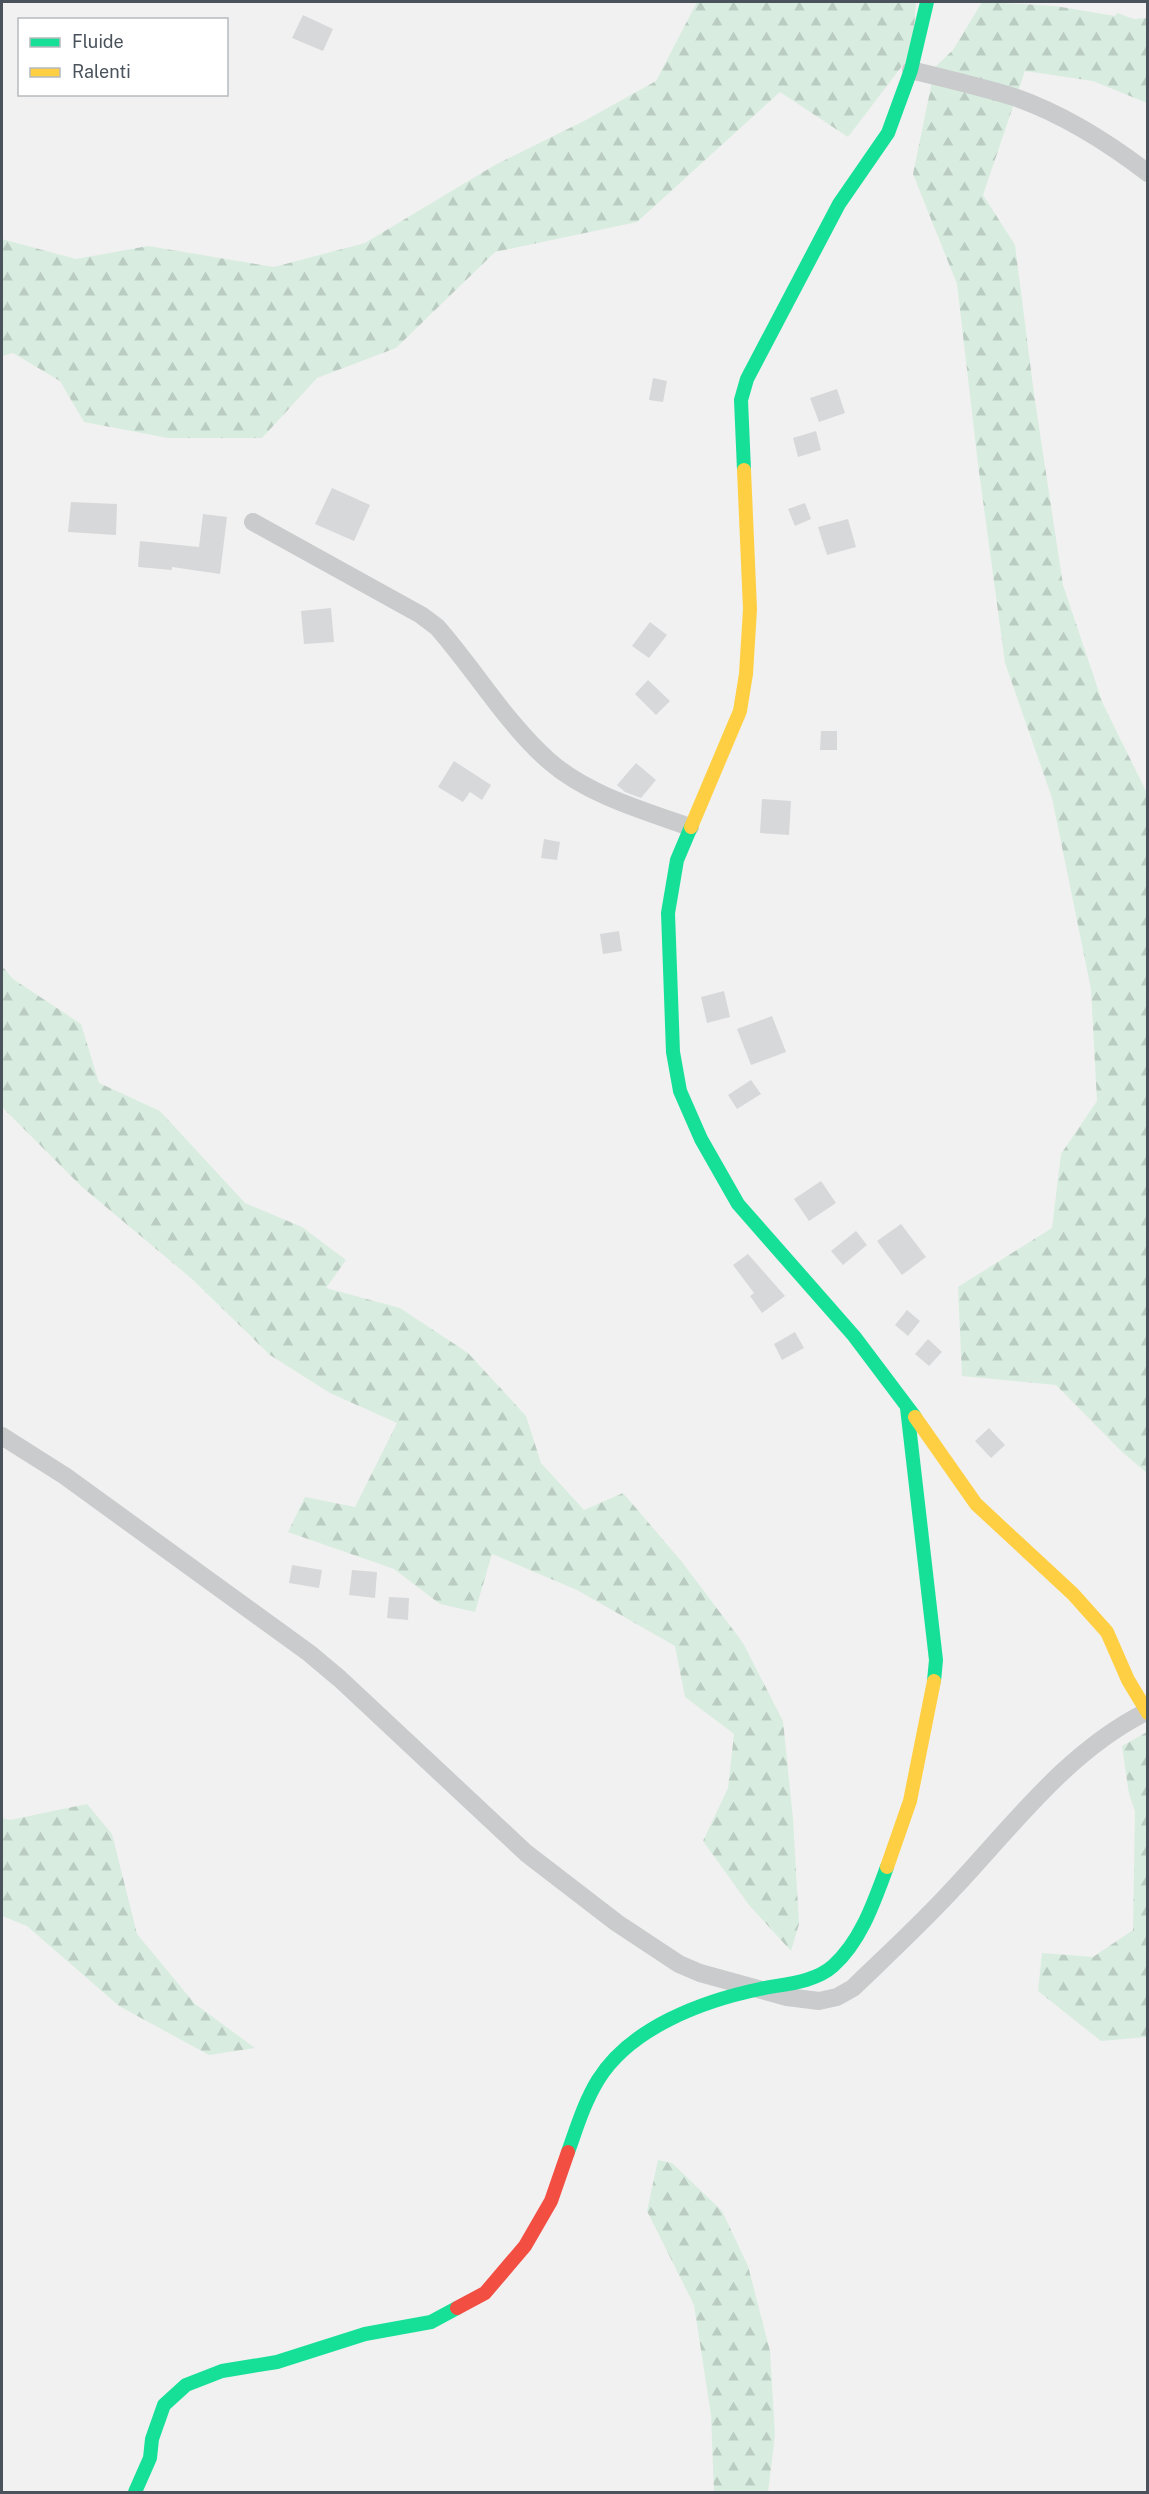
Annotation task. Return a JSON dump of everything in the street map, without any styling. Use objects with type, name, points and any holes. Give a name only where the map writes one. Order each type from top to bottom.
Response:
[{"type":"street","points":[[2,1436],[65,1476],[309,1653],[340,1679],[526,1853],[617,1923],[679,1964],[700,1973],[787,1997],[819,2001],[853,1988],[934,1910],[1035,1799],[1078,1757],[1114,1730],[1147,1712],[1128,1680],[1107,1632],[1073,1594],[976,1504],[854,1336],[738,1204],[701,1139],[680,1091],[673,1052],[668,913],[677,860],[730,738],[740,711],[747,674],[750,609],[741,400],[747,379],[839,204],[888,134],[910,70],[927,2]]},
{"type":"street","points":[[910,70],[1018,99],[1075,125],[1130,159],[1148,173]]},
{"type":"street","points":[[253,522],[421,615],[437,627],[522,733],[550,762],[614,800],[690,827]]},
{"type":"street","points":[[135,2493],[150,2458],[152,2439],[164,2405],[186,2385],[222,2371],[277,2362],[365,2334],[431,2322],[485,2294],[525,2246],[551,2201],[587,2099],[599,2078],[616,2056],[632,2043],[685,2011],[726,1996],[817,1977],[833,1966],[849,1946],[874,1903],[910,1801],[931,1703],[936,1660],[906,1405]]},
{"type":"green space","points":[[697,2],[916,2],[912,53],[848,137],[780,92],[637,222],[495,252],[396,348],[317,378],[262,438],[168,438],[84,422],[60,381],[13,353],[2,356],[2,239],[76,259],[148,246],[274,267],[365,243],[495,165],[584,121],[656,81]]},
{"type":"green space","points":[[982,2],[1055,6],[1115,16],[1117,13],[1134,19],[1147,18],[1147,103],[1093,81],[1025,71],[983,195],[1015,245],[1034,394],[1063,585],[1103,704],[1147,793],[1147,1473],[1121,1451],[1056,1385],[962,1376],[958,1287],[1052,1228],[1061,1154],[1097,1101],[1091,989],[1052,798],[1005,663],[957,284],[913,174],[935,67],[953,50]]},
{"type":"green space","points":[[2,966],[13,979],[81,1024],[99,1083],[160,1111],[245,1203],[302,1227],[346,1260],[326,1288],[400,1308],[468,1353],[526,1416],[541,1463],[584,1510],[623,1493],[682,1562],[743,1643],[783,1721],[793,1819],[799,1924],[791,1951],[749,1905],[703,1841],[728,1788],[734,1734],[685,1697],[675,1646],[577,1590],[492,1554],[475,1612],[440,1604],[394,1569],[288,1532],[305,1497],[355,1507],[397,1423],[330,1393],[270,1355],[192,1279],[81,1186],[2,1107]]},
{"type":"green space","points":[[1147,1732],[1147,2037],[1101,2041],[1038,1991],[1042,1953],[1093,1957],[1133,1930],[1135,1811],[1129,1794],[1122,1746]]},
{"type":"green space","points":[[87,1804],[112,1834],[137,1934],[195,2004],[255,2048],[209,2055],[119,2006],[27,1926],[2,1916],[2,1818],[10,1820]]},
{"type":"green space","points":[[658,2160],[672,2163],[722,2211],[748,2266],[770,2351],[775,2435],[768,2492],[714,2492],[711,2415],[694,2305],[647,2211]]},
{"type":"building","points":[[303,15],[333,29],[323,51],[292,38]]},
{"type":"building","points":[[653,378],[667,381],[663,402],[649,400]]},
{"type":"building","points":[[837,389],[845,413],[819,422],[810,398]]},
{"type":"building","points":[[816,431],[821,450],[798,457],[793,438]]},
{"type":"building","points":[[332,488],[370,505],[354,541],[315,524]]},
{"type":"building","points":[[71,502],[117,504],[116,535],[68,532]]},
{"type":"building","points":[[805,503],[811,519],[795,526],[788,509]]},
{"type":"building","points":[[203,514],[227,517],[220,574],[172,567],[172,570],[138,567],[140,541],[199,547]]},
{"type":"building","points":[[848,519],[856,547],[827,555],[818,527]]},
{"type":"building","points":[[331,608],[334,642],[304,644],[301,611]]},
{"type":"building","points":[[650,622],[667,635],[649,658],[632,646]]},
{"type":"building","points":[[648,680],[670,701],[656,715],[635,694]]},
{"type":"building","points":[[821,731],[837,731],[837,750],[820,750]]},
{"type":"building","points":[[454,761],[491,785],[482,800],[470,792],[463,802],[438,787]]},
{"type":"building","points":[[636,763],[656,780],[641,798],[625,792],[617,785]]},
{"type":"building","points":[[762,799],[791,801],[789,835],[760,833]]},
{"type":"building","points":[[544,839],[560,842],[557,860],[541,858]]},
{"type":"building","points":[[619,931],[622,951],[603,954],[600,934]]},
{"type":"building","points":[[724,991],[730,1017],[707,1023],[701,997]]},
{"type":"building","points":[[772,1016],[786,1052],[751,1065],[737,1029]]},
{"type":"building","points":[[751,1080],[761,1094],[737,1109],[728,1095]]},
{"type":"building","points":[[821,1181],[836,1203],[809,1221],[794,1199]]},
{"type":"building","points":[[901,1224],[926,1257],[902,1275],[877,1241]]},
{"type":"building","points":[[856,1231],[867,1245],[843,1265],[831,1251]]},
{"type":"building","points":[[748,1254],[785,1296],[762,1313],[750,1296],[754,1293],[733,1265]]},
{"type":"building","points":[[907,1310],[920,1321],[908,1336],[895,1325]]},
{"type":"building","points":[[795,1332],[804,1348],[782,1360],[774,1344]]},
{"type":"building","points":[[928,1339],[942,1352],[929,1366],[915,1354]]},
{"type":"building","points":[[989,1428],[1005,1445],[991,1458],[975,1441]]},
{"type":"building","points":[[292,1565],[322,1570],[319,1588],[289,1583]]},
{"type":"building","points":[[352,1570],[377,1572],[375,1598],[349,1595]]},
{"type":"building","points":[[389,1597],[409,1598],[408,1620],[387,1618]]},
{"type":"traffic: fast","points":[[744,470],[741,400],[747,379],[839,204],[888,133],[911,70],[927,2]]},
{"type":"traffic: fast","points":[[691,827],[677,860],[668,913],[673,1052],[680,1091],[701,1139],[738,1204],[854,1336],[915,1417]]},
{"type":"traffic: fast","points":[[907,1408],[936,1660],[934,1681]]},
{"type":"traffic: fast","points":[[568,2152],[585,2106],[598,2080],[629,2046],[648,2032],[692,2009],[738,1994],[798,1982],[825,1972],[843,1956],[859,1933],[872,1907],[887,1867]]},
{"type":"traffic: fast","points":[[135,2492],[150,2458],[152,2439],[164,2405],[186,2385],[222,2371],[277,2362],[365,2334],[431,2322],[457,2308]]},
{"type":"traffic: slow","points":[[691,827],[740,711],[746,674],[750,609],[744,470]]},
{"type":"traffic: slow","points":[[915,1417],[976,1504],[1073,1594],[1107,1632],[1128,1680],[1148,1713]]},
{"type":"traffic: slow","points":[[887,1867],[910,1801],[934,1681]]},
{"type":"traffic: jam","points":[[457,2308],[485,2293],[525,2246],[551,2201],[568,2152]]}]
